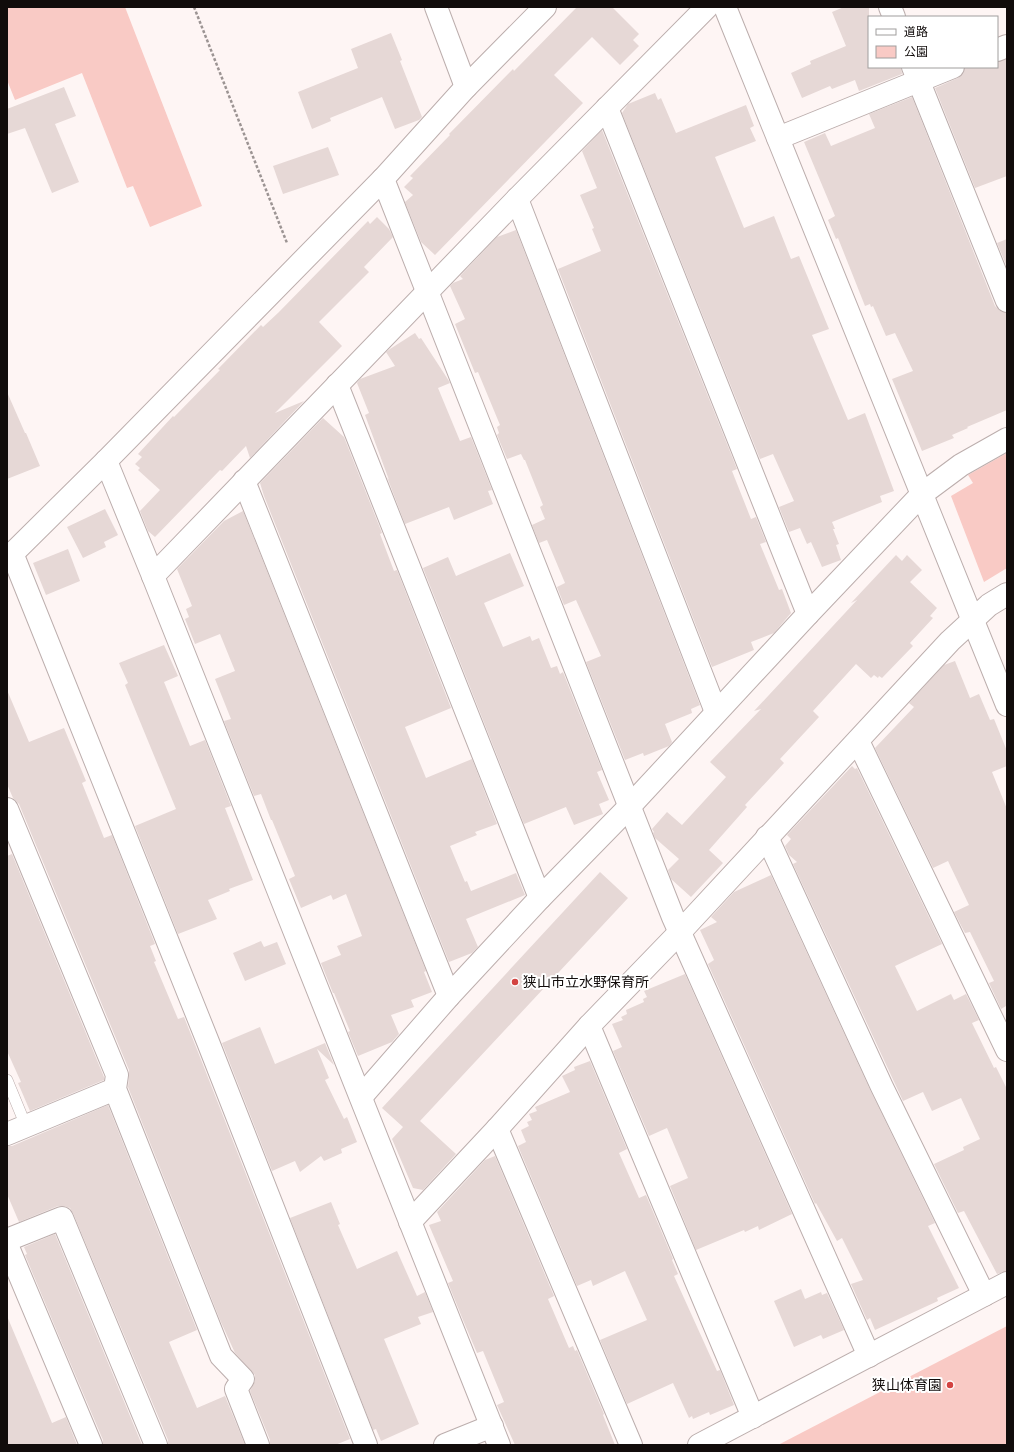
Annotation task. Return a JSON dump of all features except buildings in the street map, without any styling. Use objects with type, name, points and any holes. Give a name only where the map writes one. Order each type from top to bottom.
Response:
[{"type":"street","points":[[436,7],[466,87]]},
{"type":"street","points":[[366,1445],[208,1042],[10,556],[106,461],[383,179],[466,87],[545,7]]},
{"type":"street","points":[[153,576],[517,199],[707,7]]},
{"type":"street","points":[[725,7],[1007,705]]},
{"type":"street","points":[[778,138],[916,74],[948,68]]},
{"type":"street","points":[[916,74],[1007,301]]},
{"type":"street","points":[[607,108],[808,614]]},
{"type":"street","points":[[383,179],[629,807],[680,932],[869,1356]]},
{"type":"street","points":[[517,199],[716,712]]},
{"type":"street","points":[[337,386],[540,898]]},
{"type":"street","points":[[361,1097],[449,996],[540,898],[629,807],[716,712],[922,494],[961,465],[1007,439]]},
{"type":"street","points":[[106,461],[496,1436],[445,1445]]},
{"type":"street","points":[[244,481],[449,996]]},
{"type":"street","points":[[410,1222],[497,1129],[589,1026],[680,932],[950,641],[989,605],[1007,594]]},
{"type":"street","points":[[858,741],[1007,1050]]},
{"type":"street","points":[[7,809],[117,1075],[115,1089],[221,1356],[243,1379],[236,1389],[258,1445]]},
{"type":"street","points":[[767,837],[882,1087],[984,1296]]},
{"type":"street","points":[[589,1026],[754,1417]]},
{"type":"street","points":[[17,1130],[115,1089]]},
{"type":"street","points":[[497,1129],[631,1445]]},
{"type":"street","points":[[7,1240],[62,1218],[156,1445]]},
{"type":"street","points":[[7,1245],[91,1445]]},
{"type":"street","points":[[699,1445],[1007,1283]]},
{"type":"lane","points":[[7,1080],[17,1130]]},
{"type":"path","points":[[194,7],[296,266]]},
{"type":"green space","points":[[7,7],[125,7],[202,206],[150,227],[133,186],[127,188],[82,73],[15,100],[7,80]]},
{"type":"green space","points":[[1007,453],[1007,568],[984,582],[951,496],[973,483],[968,475]]},
{"type":"green space","name":"狭山体育園","points":[[1007,1326],[1007,1445],[778,1445]]},
{"type":"place","name":"狭山市立水野保育所","points":[[515,982]]},
{"type":"place","name":"狭山体育園","points":[[950,1385]]}]
